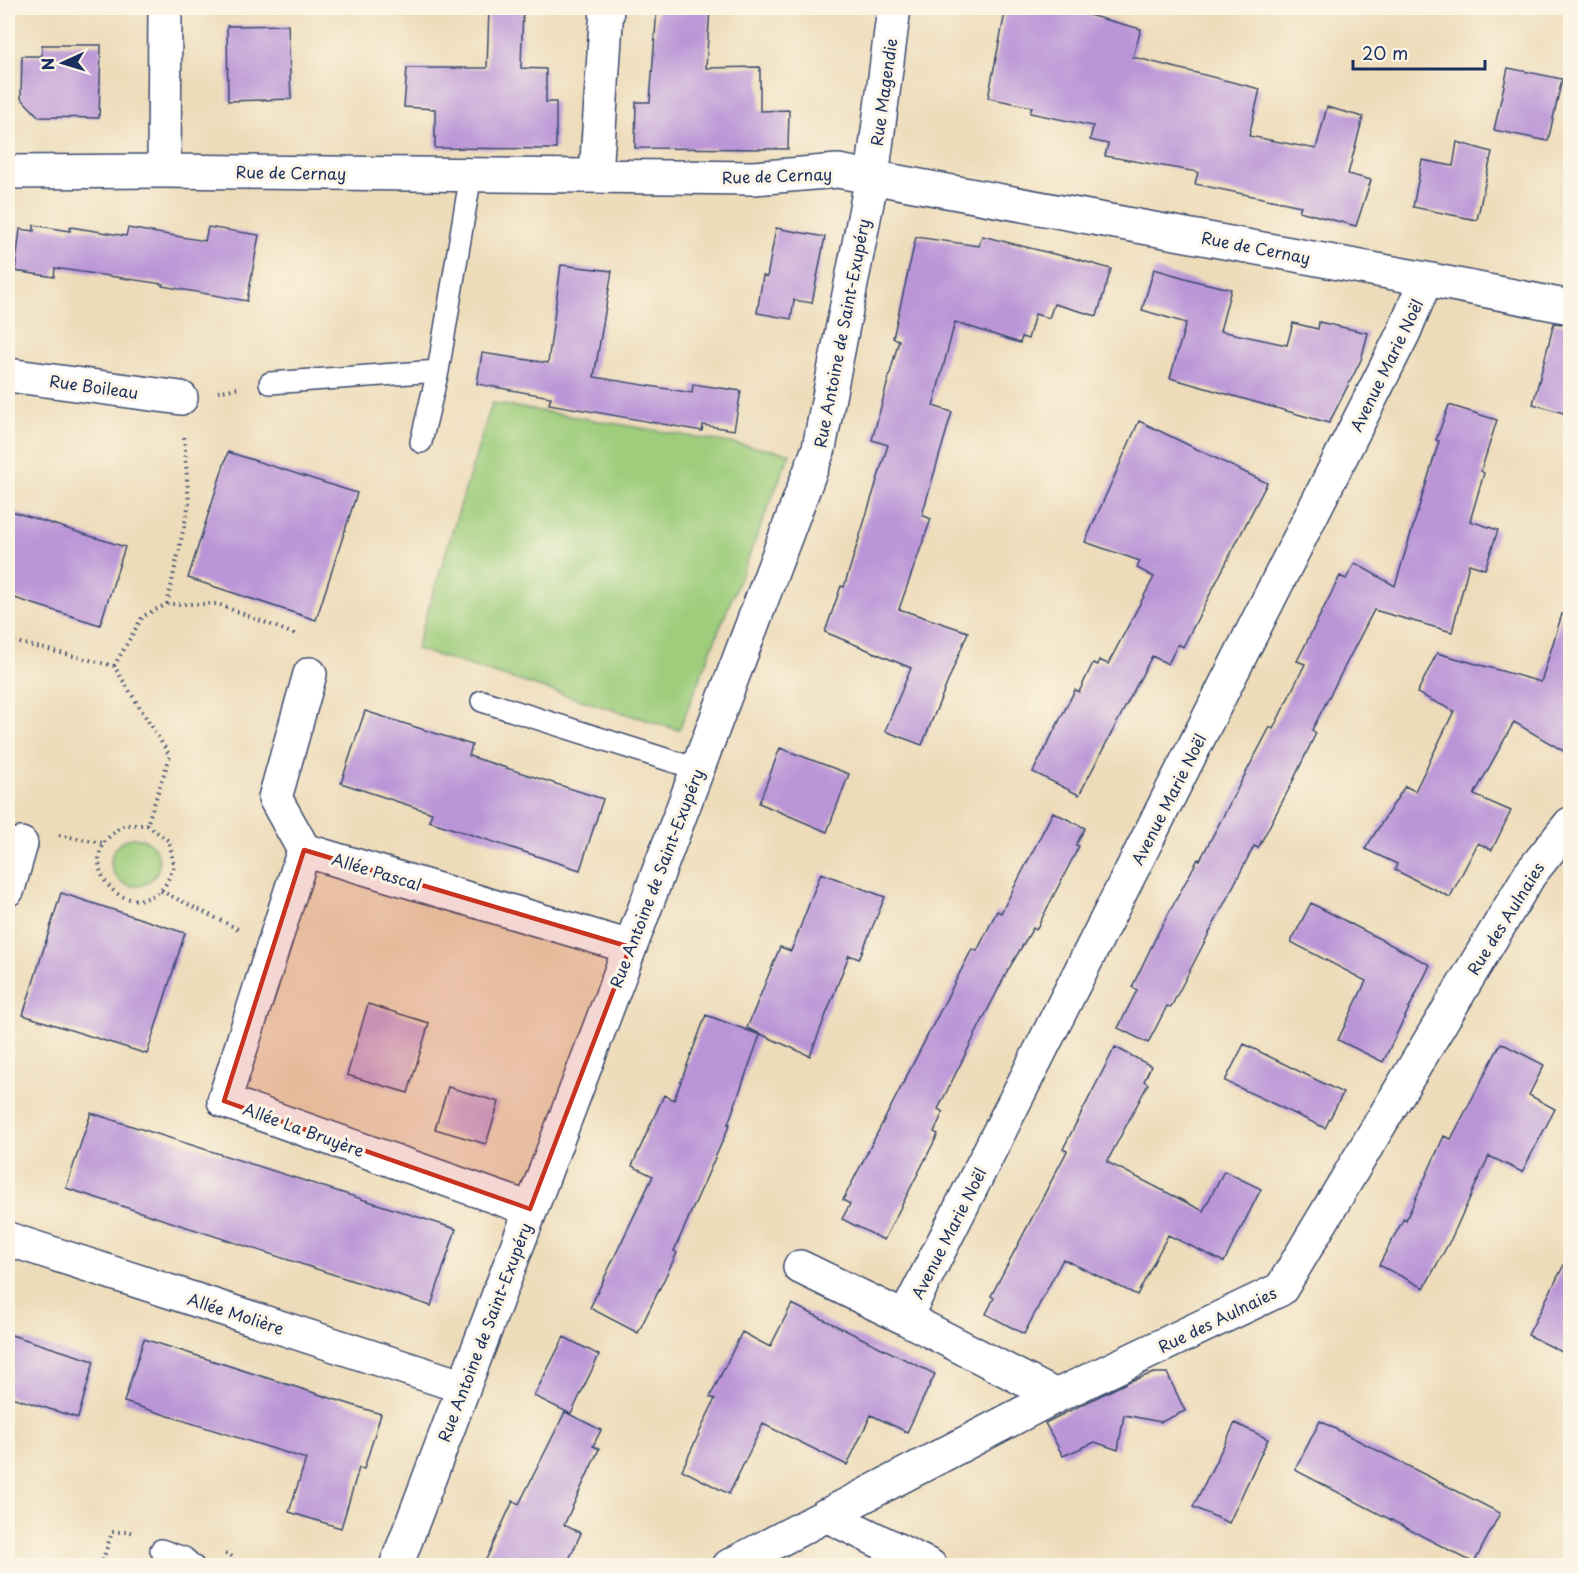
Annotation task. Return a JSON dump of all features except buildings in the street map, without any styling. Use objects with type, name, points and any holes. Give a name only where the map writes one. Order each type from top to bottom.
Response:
[{"type":"street","points":[[164,171],[165,8]]},
{"type":"street","points":[[596,175],[607,8]]},
{"type":"street","name":"Rue Magendie","points":[[872,177],[894,8]]},
{"type":"street","name":"Rue de Cernay","points":[[8,172],[164,171],[754,178],[838,171],[1570,307]]},
{"type":"street","name":"Rue Antoine de Saint-Exupéry","points":[[396,1566],[819,448],[872,177]]},
{"type":"street","name":"Avenue Marie Noël","points":[[906,1318],[1398,343],[1426,279]]},
{"type":"street","name":"Rue Boileau","points":[[8,375],[181,398]]},
{"type":"street","points":[[303,850],[275,798],[310,674]]},
{"type":"street","name":"Rue des Aulnaies","points":[[729,1566],[1056,1396],[1281,1289],[1530,874],[1570,824]]},
{"type":"street","points":[[8,889],[21,844]]},
{"type":"street","name":"Allée La Bruyère","points":[[303,850],[224,1101],[530,1209]]},
{"type":"street","name":"Allée Pascal","points":[[303,850],[630,947]]},
{"type":"street","name":"Allée Molière","points":[[8,1239],[464,1387]]},
{"type":"street","name":"Avenue Marie Noël","points":[[800,1267],[906,1318],[1056,1396]]},
{"type":"street","points":[[826,1515],[930,1566]]},
{"type":"lane","points":[[421,442],[438,371],[471,174]]},
{"type":"lane","points":[[270,383],[438,371]]},
{"type":"lane","points":[[482,700],[697,769]]},
{"type":"lane","points":[[161,1550],[184,1558],[193,1566]]},
{"type":"path","points":[[167,604],[189,504],[181,398],[270,383]]},
{"type":"path","points":[[114,666],[143,616],[167,604],[218,604],[294,634],[310,674]]},
{"type":"path","points":[[8,640],[114,666],[170,756],[147,825]]},
{"type":"path","points":[[147,825],[169,841],[174,867],[161,891],[142,899],[121,897],[105,883],[99,863],[103,843],[122,826],[147,825]]},
{"type":"path","points":[[161,891],[273,946]]},
{"type":"path","points":[[101,1566],[112,1532]]},
{"type":"highlighted area","points":[[304,850],[630,947],[530,1209],[224,1101]]},
{"type":"green space","points":[[492,403],[790,453],[679,730],[416,649]]},
{"type":"green space","points":[[135,838],[152,845],[159,862],[152,879],[135,886],[118,879],[111,862],[118,845]]}]
